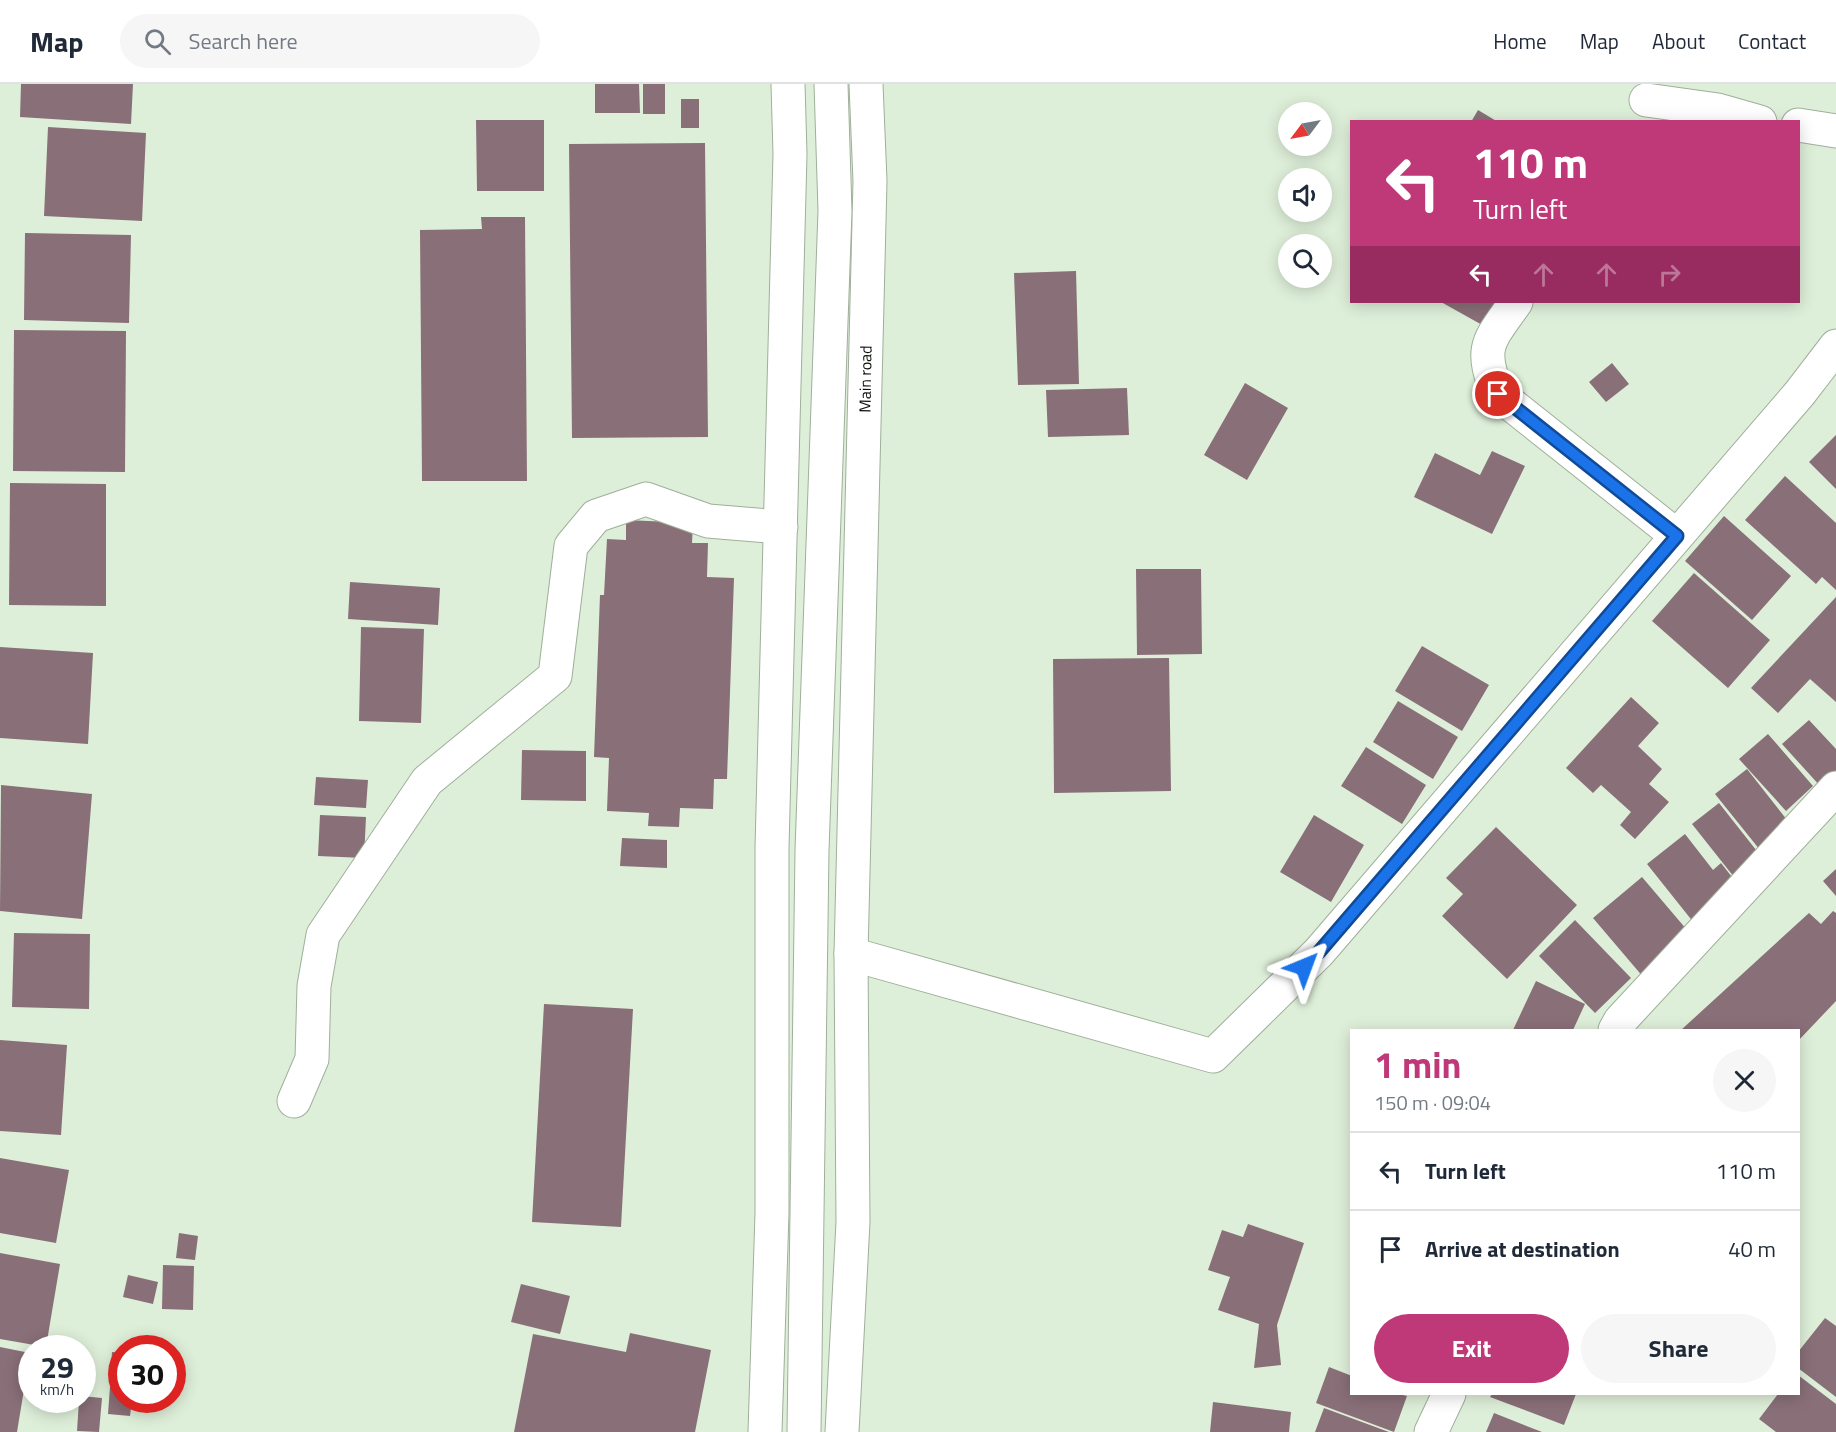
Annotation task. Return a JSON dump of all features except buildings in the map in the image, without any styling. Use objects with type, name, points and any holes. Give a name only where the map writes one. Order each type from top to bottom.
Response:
[{"type":"main road","points":[[765,1432],[772,1212],[772,848],[790,154],[788,84]]},
{"type":"main road","points":[[804,1432],[812,850],[835,211],[831,84]]},
{"type":"main road","name":"Main road","points":[[842,1432],[853,1222],[851,954],[870,181],[867,84]]},
{"type":"main road","points":[[1642,102],[1718,110],[1753,120]]},
{"type":"main road","points":[[1515,303],[1488,341],[1487,369],[1498,394],[1677,536]]},
{"type":"main road","points":[[851,954],[1213,1056],[1319,952],[1800,393],[1836,346]]},
{"type":"main road","points":[[294,1101],[312,1059],[314,986],[323,935],[427,781],[555,676],[571,546],[596,516],[646,499],[708,521],[781,527]]},
{"type":"main road","points":[[1616,1029],[1620,1021],[1836,788]]},
{"type":"main road","points":[[1431,1432],[1449,1395]]},
{"type":"route","points":[[1304,967],[1677,536],[1498,394]]}]
